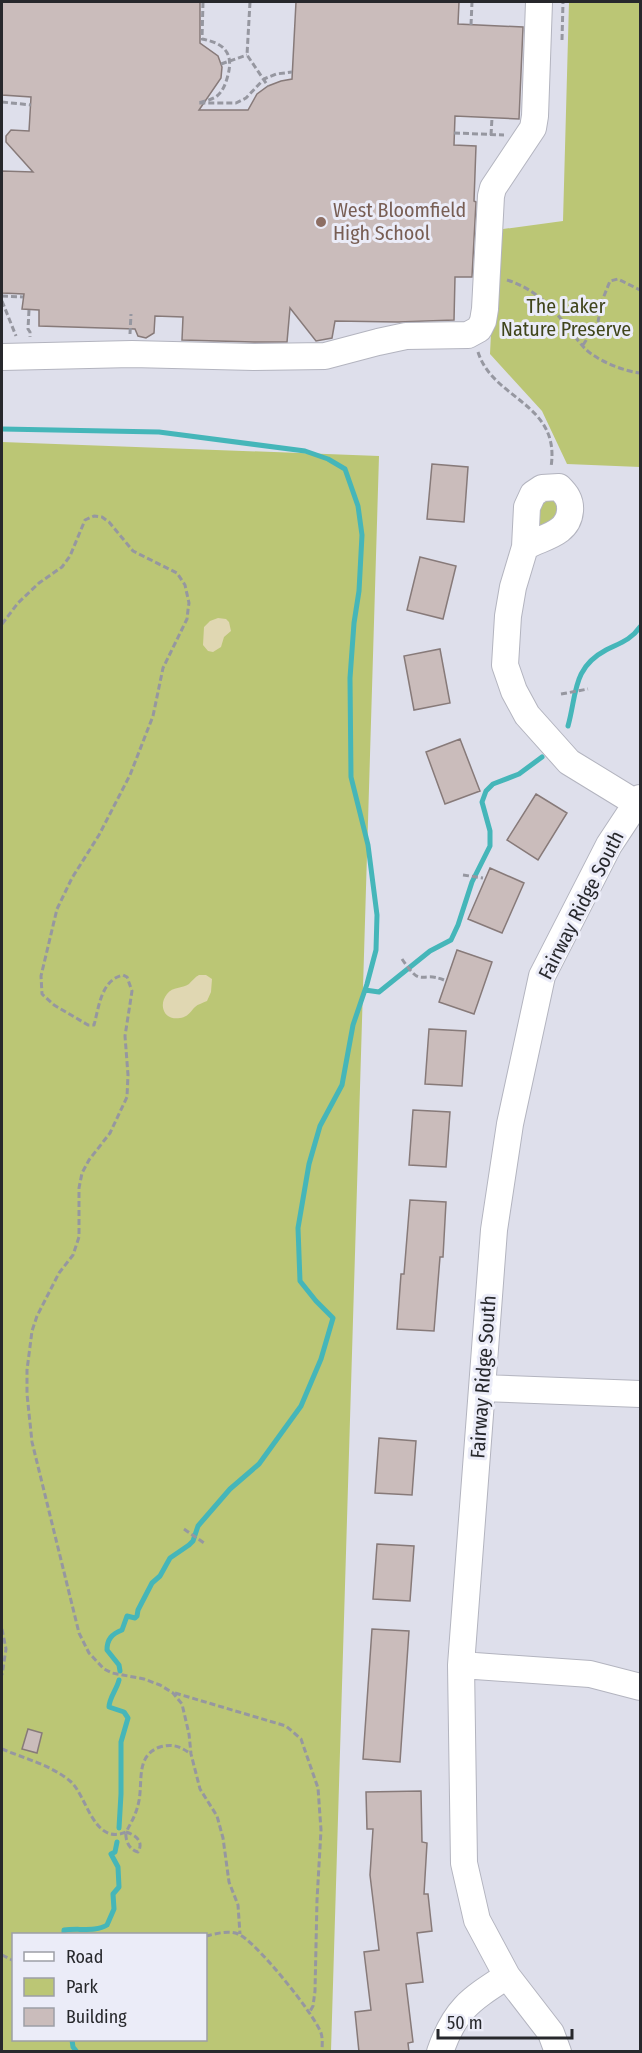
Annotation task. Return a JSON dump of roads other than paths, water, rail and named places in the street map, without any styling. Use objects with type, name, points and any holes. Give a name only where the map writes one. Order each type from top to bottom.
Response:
[{"type":"street","points":[[9,357],[132,354],[325,356],[406,336],[458,337],[472,334],[483,321],[488,276],[491,196],[533,128],[539,2]]},
{"type":"street","points":[[525,547],[561,530],[570,514],[569,498],[559,487],[542,488],[533,494],[527,507],[525,547],[513,587],[508,616],[505,665],[526,715],[569,762],[638,800]]},
{"type":"street","name":"Fairway Ridge South","points":[[558,2052],[551,2033],[507,1976],[477,1920],[464,1863],[461,1665],[494,1230],[510,1124],[542,976],[609,845],[638,800]]},
{"type":"street","points":[[483,1388],[640,1394]]},
{"type":"street","points":[[461,1665],[590,1674],[640,1687]]},
{"type":"street","points":[[440,2052],[457,2014],[474,1997],[507,1976]]},
{"type":"waterway","points":[[2,429],[159,432],[305,451],[328,459],[345,469],[358,506],[362,535],[350,678],[351,777],[368,845],[377,915],[376,950],[353,1025],[342,1085],[320,1126],[309,1164],[298,1228],[300,1281],[333,1318],[321,1359],[301,1406],[259,1464],[230,1489],[198,1526],[193,1541],[170,1558],[160,1576],[152,1583],[137,1616],[135,1618],[127,1616],[122,1630],[109,1640],[107,1650],[119,1665],[120,1671]]},
{"type":"waterway","points":[[568,726],[578,683],[587,665],[595,657],[629,638],[640,627]]},
{"type":"waterway","points":[[365,990],[379,992],[430,951],[451,940],[472,882],[490,846],[490,831],[482,802],[486,791],[493,784],[519,774],[542,757]]},
{"type":"waterway","points":[[119,1680],[109,1707],[124,1712],[128,1718],[121,1742],[119,1828]]},
{"type":"waterway","points":[[64,1933],[64,1930],[92,1929],[107,1925],[114,1909],[113,1894],[119,1887],[118,1867],[111,1854],[115,1852],[117,1842]]},
{"type":"waterway","points":[[72,2041],[77,2052]]},
{"type":"place","name":"West Bloomfield High School","points":[[321,222]]},
{"type":"park label","name":"The Laker Nature Preserve","points":[[566,318]]}]
